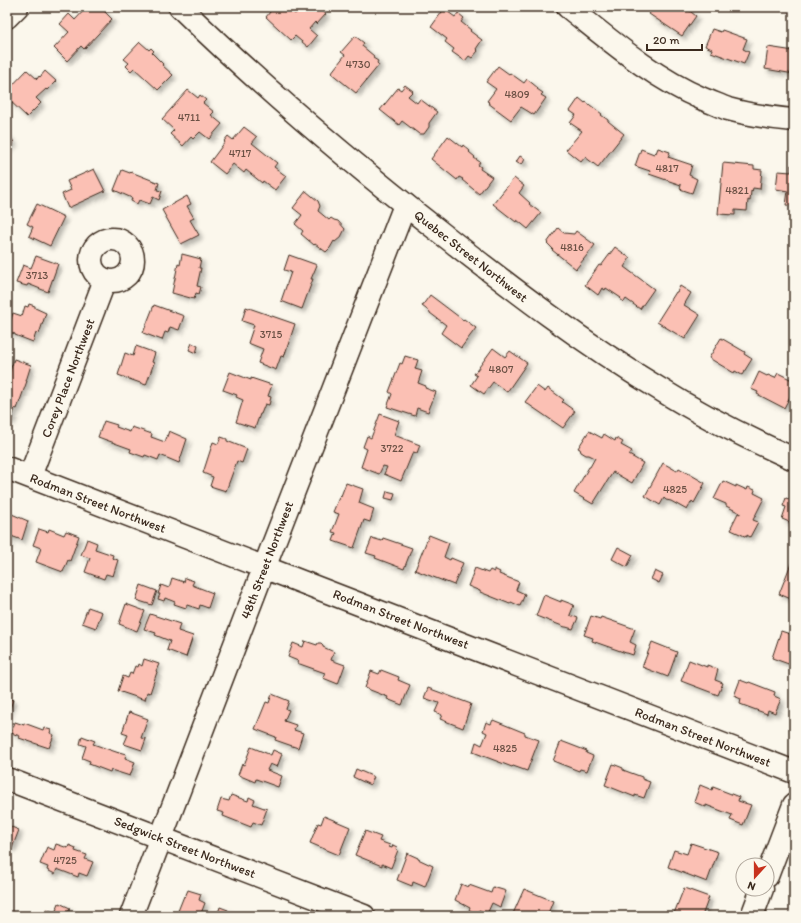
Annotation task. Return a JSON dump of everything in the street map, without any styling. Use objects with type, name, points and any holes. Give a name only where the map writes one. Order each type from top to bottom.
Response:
[{"type":"street","points":[[7,17],[17,7]]},
{"type":"street","name":"Quebec Street Northwest","points":[[180,7],[238,62],[289,107],[405,205],[530,302],[609,358],[690,408],[748,438],[794,459]]},
{"type":"street","points":[[568,7],[645,67],[684,90],[727,109],[756,115],[794,120]]},
{"type":"street","name":"48th Street Northwest","points":[[131,916],[264,567],[405,205]]},
{"type":"street","name":"Corey Place Northwest","points":[[30,476],[105,280]]},
{"type":"street","name":"Rodman Street Northwest","points":[[7,468],[794,772]]},
{"type":"street","name":"Sedgwick Street Northwest","points":[[7,779],[364,916]]},
{"type":"street","points":[[774,857],[794,805]]},
{"type":"street","points":[[752,916],[759,897]]},
{"type":"building","points":[[87,7],[100,7],[112,19],[84,49],[81,46],[67,61],[54,48],[69,32],[60,24],[69,14],[75,20]]},
{"type":"building","points":[[265,7],[287,7],[295,14],[302,7],[320,7],[319,8],[326,14],[317,24],[315,22],[309,29],[317,36],[308,47],[295,36],[291,40],[266,17],[270,12]]},
{"type":"building","points":[[654,7],[685,7],[696,16],[682,36],[649,14]]},
{"type":"building","points":[[444,9],[455,17],[458,13],[464,18],[461,22],[482,40],[476,49],[478,51],[472,58],[469,56],[465,61],[452,52],[454,49],[445,42],[447,39],[431,27]]},
{"type":"building","points":[[712,29],[721,32],[722,30],[747,39],[743,49],[749,52],[744,64],[711,52],[712,49],[705,46]]},
{"type":"building","points":[[355,36],[364,43],[362,46],[374,56],[373,58],[378,61],[377,63],[379,65],[356,93],[331,73],[345,55],[341,52]]},
{"type":"building","points":[[140,42],[149,50],[151,48],[154,51],[152,53],[173,75],[158,90],[134,68],[131,71],[126,66],[129,63],[124,59]]},
{"type":"building","points":[[768,47],[794,51],[794,74],[765,69]]},
{"type":"building","points":[[498,66],[524,83],[527,79],[543,93],[541,95],[546,98],[534,115],[521,107],[511,120],[488,103],[489,102],[487,101],[496,89],[486,82]]},
{"type":"building","points":[[27,70],[37,79],[45,71],[56,81],[36,98],[41,103],[27,117],[7,98],[7,91]]},
{"type":"building","points":[[405,85],[413,91],[408,96],[417,103],[420,99],[437,112],[429,123],[429,127],[424,134],[419,134],[402,121],[399,125],[380,110],[398,88],[401,90]]},
{"type":"building","points":[[188,90],[198,98],[200,95],[206,100],[203,103],[214,112],[211,115],[222,124],[209,139],[200,132],[193,139],[191,137],[183,146],[170,134],[174,130],[162,119]]},
{"type":"building","points":[[579,98],[602,114],[601,115],[624,134],[598,167],[585,157],[581,162],[566,150],[582,131],[570,123],[576,115],[570,111]]},
{"type":"building","points":[[244,127],[257,137],[252,143],[277,163],[274,167],[286,176],[275,190],[263,181],[262,183],[246,170],[244,173],[233,164],[225,174],[210,162],[228,136],[233,140]]},
{"type":"building","points":[[7,134],[14,142],[7,148]]},
{"type":"building","points":[[448,136],[462,147],[463,145],[470,151],[469,152],[475,157],[474,158],[480,162],[478,165],[481,167],[480,169],[492,177],[479,194],[462,180],[463,179],[459,177],[457,180],[431,159]]},
{"type":"building","points":[[658,148],[670,152],[668,157],[692,165],[689,175],[697,179],[692,193],[680,189],[681,185],[649,174],[650,171],[635,166],[641,149],[654,154]]},
{"type":"building","points":[[520,156],[525,159],[523,163],[519,164],[516,162]]},
{"type":"building","points":[[723,163],[754,166],[754,169],[762,170],[760,189],[753,188],[752,192],[751,191],[747,211],[735,210],[735,215],[718,214]]},
{"type":"building","points":[[791,165],[794,165],[794,210],[793,206],[786,205],[788,191],[776,189],[778,171],[791,172]]},
{"type":"building","points":[[94,169],[105,191],[68,208],[62,194],[71,190],[67,181]]},
{"type":"building","points":[[122,170],[159,183],[157,190],[162,191],[159,200],[153,197],[150,204],[139,200],[137,204],[131,201],[132,198],[114,190]]},
{"type":"building","points":[[514,178],[524,186],[519,193],[530,203],[529,204],[541,213],[528,229],[517,220],[516,222],[493,204]]},
{"type":"building","points":[[306,191],[318,201],[320,206],[318,211],[329,220],[331,218],[338,221],[345,229],[341,237],[335,242],[334,241],[326,252],[315,244],[314,245],[301,234],[303,231],[295,224],[302,215],[293,208]]},
{"type":"building","points":[[187,196],[191,204],[187,206],[194,218],[190,220],[199,235],[181,244],[162,210]]},
{"type":"building","points":[[37,204],[64,217],[50,246],[29,236],[33,227],[27,224]]},
{"type":"building","points":[[558,228],[564,233],[574,234],[576,231],[595,245],[576,269],[552,250],[553,249],[547,243]]},
{"type":"building","points":[[615,247],[630,258],[624,267],[654,289],[640,309],[626,299],[624,302],[620,299],[621,298],[606,288],[605,290],[602,288],[598,295],[585,285],[599,265],[601,266]]},
{"type":"building","points":[[182,254],[201,259],[199,268],[201,268],[197,286],[201,287],[199,294],[196,293],[194,299],[172,293],[178,264],[180,265]]},
{"type":"building","points":[[289,255],[317,265],[302,309],[281,301],[291,272],[284,270]]},
{"type":"building","points":[[36,256],[58,264],[48,292],[28,284],[27,286],[16,283],[23,265],[31,268]]},
{"type":"building","points":[[680,286],[691,293],[684,305],[700,315],[685,339],[657,322]]},
{"type":"building","points":[[430,295],[476,328],[461,348],[441,333],[446,325],[422,306]]},
{"type":"building","points":[[29,304],[46,313],[39,334],[36,333],[33,342],[7,331],[13,313],[22,316],[25,306],[28,307]]},
{"type":"building","points":[[154,305],[184,316],[179,330],[170,327],[168,333],[165,332],[162,340],[143,333]]},
{"type":"building","points":[[246,307],[295,324],[284,357],[281,356],[276,370],[258,363],[263,349],[248,343],[254,325],[242,321]]},
{"type":"building","points":[[721,338],[745,352],[744,354],[752,359],[742,375],[735,371],[734,373],[709,358]]},
{"type":"building","points":[[192,343],[198,346],[196,353],[189,350]]},
{"type":"building","points":[[136,346],[155,353],[152,362],[154,363],[146,385],[118,375],[125,353],[133,356]]},
{"type":"building","points":[[493,348],[505,357],[510,351],[527,363],[507,392],[493,382],[484,394],[471,385],[477,376],[474,374]]},
{"type":"building","points":[[405,356],[418,360],[415,369],[422,371],[418,383],[426,386],[425,388],[436,392],[428,412],[417,408],[415,416],[387,407],[392,394],[389,392],[400,363],[402,364]]},
{"type":"building","points":[[14,359],[31,365],[17,409],[15,408],[11,421],[7,420],[7,374],[9,374]]},
{"type":"building","points":[[230,372],[251,380],[251,378],[272,385],[268,396],[271,397],[269,405],[265,404],[255,428],[236,422],[243,400],[236,397],[237,395],[223,390]]},
{"type":"building","points":[[759,372],[775,378],[778,373],[794,381],[794,389],[784,408],[757,394],[758,392],[751,389]]},
{"type":"building","points":[[537,386],[545,392],[548,388],[564,400],[562,402],[575,411],[563,428],[525,402]]},
{"type":"building","points":[[380,414],[399,421],[394,435],[420,445],[417,453],[413,452],[401,481],[384,474],[387,467],[383,466],[379,474],[361,467],[367,449],[363,447],[367,436],[371,438]]},
{"type":"building","points":[[104,421],[117,425],[116,427],[130,432],[132,427],[152,434],[151,437],[165,442],[169,431],[187,439],[179,463],[160,455],[158,460],[145,455],[144,457],[130,452],[131,449],[98,437]]},
{"type":"building","points":[[589,431],[602,438],[604,434],[615,441],[616,438],[623,442],[621,445],[632,451],[629,455],[643,463],[632,483],[613,472],[593,504],[574,493],[595,458],[586,455],[578,448]]},
{"type":"building","points":[[221,437],[247,449],[242,463],[237,461],[226,491],[210,486],[213,477],[203,473],[213,442],[218,444]]},
{"type":"building","points":[[663,463],[677,471],[679,468],[705,483],[694,503],[692,501],[687,510],[664,498],[660,505],[645,496]]},
{"type":"building","points":[[723,481],[747,490],[748,487],[755,490],[754,493],[764,498],[753,520],[758,522],[750,537],[731,530],[738,513],[740,513],[726,506],[726,504],[714,499]]},
{"type":"building","points":[[346,483],[363,489],[359,503],[374,509],[370,522],[364,520],[354,548],[333,541],[336,533],[332,532],[339,514],[333,512]]},
{"type":"building","points":[[387,491],[395,493],[393,500],[385,498]]},
{"type":"building","points":[[786,498],[794,501],[794,524],[782,519],[786,507],[783,506]]},
{"type":"building","points":[[7,512],[28,521],[22,540],[11,536],[7,546]]},
{"type":"building","points":[[39,529],[48,532],[49,529],[64,535],[66,531],[79,536],[70,561],[68,560],[63,572],[36,562],[41,548],[33,545]]},
{"type":"building","points":[[429,535],[449,543],[444,557],[463,563],[454,585],[415,570]]},
{"type":"building","points":[[372,538],[382,541],[383,538],[412,548],[404,569],[366,553]]},
{"type":"building","points":[[87,539],[97,543],[95,549],[113,555],[112,558],[118,560],[113,576],[106,574],[104,579],[85,572],[90,558],[81,555]]},
{"type":"building","points":[[618,547],[633,555],[627,567],[612,559]]},
{"type":"building","points":[[792,561],[794,562],[794,603],[790,602],[791,599],[779,594]]},
{"type":"building","points":[[475,568],[488,573],[490,570],[494,572],[494,569],[500,572],[499,574],[519,582],[516,590],[525,594],[520,606],[511,602],[510,604],[468,586]]},
{"type":"building","points":[[655,571],[663,575],[659,583],[651,579]]},
{"type":"building","points":[[172,578],[184,582],[185,578],[194,581],[192,585],[213,593],[208,608],[200,605],[199,609],[187,605],[186,608],[174,604],[175,602],[165,598],[164,601],[158,599],[161,585],[169,588]]},
{"type":"building","points":[[141,585],[157,591],[152,605],[136,600]]},
{"type":"building","points":[[544,595],[561,602],[561,600],[574,605],[570,615],[578,618],[573,629],[536,616]]},
{"type":"building","points":[[126,604],[145,611],[137,631],[119,624]]},
{"type":"building","points":[[88,607],[102,612],[96,628],[82,623]]},
{"type":"building","points":[[150,614],[180,624],[178,631],[193,636],[186,657],[167,650],[170,641],[155,635],[156,633],[144,629]]},
{"type":"building","points":[[591,616],[600,619],[601,617],[635,629],[630,642],[636,645],[633,655],[592,641],[593,638],[584,635]]},
{"type":"building","points":[[781,631],[793,635],[794,632],[794,666],[772,658]]},
{"type":"building","points":[[305,641],[317,645],[318,643],[321,643],[323,647],[334,652],[331,660],[345,665],[338,684],[323,678],[325,673],[297,663],[298,661],[288,657],[293,643],[303,647]]},
{"type":"building","points":[[652,642],[677,652],[668,677],[642,667]]},
{"type":"building","points":[[144,659],[159,664],[150,693],[147,692],[145,700],[118,691],[123,676],[128,678],[130,673],[132,674],[135,666],[138,667],[139,664],[142,666]]},
{"type":"building","points":[[689,660],[707,667],[707,665],[718,669],[715,680],[723,683],[718,695],[681,681]]},
{"type":"building","points":[[381,670],[399,677],[398,680],[410,685],[402,705],[387,699],[388,697],[365,688],[371,671],[379,674]]},
{"type":"building","points":[[740,680],[775,692],[774,696],[781,699],[775,713],[768,710],[767,714],[740,704],[741,699],[734,696]]},
{"type":"building","points":[[428,688],[471,704],[463,728],[440,719],[442,715],[435,712],[439,703],[424,698]]},
{"type":"building","points":[[272,694],[289,701],[286,709],[289,710],[284,721],[296,725],[294,730],[303,733],[298,748],[275,740],[276,737],[255,729],[266,702],[269,703]]},
{"type":"building","points":[[7,698],[13,700],[7,717]]},
{"type":"building","points":[[129,712],[148,719],[141,738],[146,739],[142,750],[124,744],[128,735],[122,733]]},
{"type":"building","points":[[493,720],[539,740],[527,771],[513,766],[512,767],[473,752],[476,742],[482,745],[487,733],[483,731],[486,722],[491,724]]},
{"type":"building","points":[[15,722],[24,725],[24,723],[43,730],[44,728],[51,730],[50,733],[54,735],[49,748],[19,738],[20,736],[11,733]]},
{"type":"building","points":[[82,736],[95,741],[93,744],[126,754],[125,758],[135,762],[130,776],[111,770],[110,772],[89,764],[90,761],[82,758],[86,746],[80,744]]},
{"type":"building","points":[[561,741],[587,751],[586,753],[593,756],[587,771],[580,769],[579,771],[553,761]]},
{"type":"building","points":[[251,747],[271,755],[273,750],[282,754],[277,767],[270,764],[267,770],[282,776],[278,787],[256,779],[255,782],[238,775],[242,764],[244,765]]},
{"type":"building","points":[[613,764],[650,782],[644,798],[635,795],[635,797],[605,785]]},
{"type":"building","points":[[356,769],[374,777],[370,785],[353,777]]},
{"type":"building","points":[[700,785],[712,790],[713,787],[739,797],[738,801],[751,805],[743,825],[730,820],[732,815],[694,802]]},
{"type":"building","points":[[231,795],[248,801],[249,797],[255,800],[253,804],[267,809],[261,825],[253,822],[251,827],[223,816],[224,813],[217,811],[221,799],[229,801]]},
{"type":"building","points":[[324,816],[350,827],[339,855],[310,843],[318,823],[321,824]]},
{"type":"building","points":[[7,824],[19,830],[12,848],[7,846]]},
{"type":"building","points":[[365,831],[381,837],[379,841],[390,845],[389,847],[392,848],[393,845],[397,847],[396,849],[398,850],[391,868],[355,855]]},
{"type":"building","points":[[691,843],[718,852],[707,882],[668,867],[674,850],[687,854]]},
{"type":"building","points":[[56,844],[68,848],[69,845],[76,848],[75,851],[87,855],[85,859],[93,862],[87,876],[79,873],[78,877],[57,869],[55,874],[47,870],[48,867],[40,864],[47,847],[54,850]]},
{"type":"building","points":[[407,853],[433,866],[425,887],[413,882],[412,886],[397,880]]},
{"type":"building","points":[[461,884],[468,887],[469,885],[491,893],[493,887],[506,891],[500,907],[492,903],[487,914],[479,910],[478,914],[469,910],[470,908],[455,900]]},
{"type":"building","points":[[684,888],[709,897],[702,916],[673,916]]},
{"type":"building","points":[[524,889],[553,901],[547,916],[512,916]]},
{"type":"building","points":[[188,890],[201,894],[199,900],[205,903],[200,916],[176,916],[184,896],[185,897]]},
{"type":"building","points":[[59,903],[70,908],[67,916],[45,916],[47,909],[55,913]]},
{"type":"building","points":[[220,907],[228,910],[240,916],[217,916]]}]
